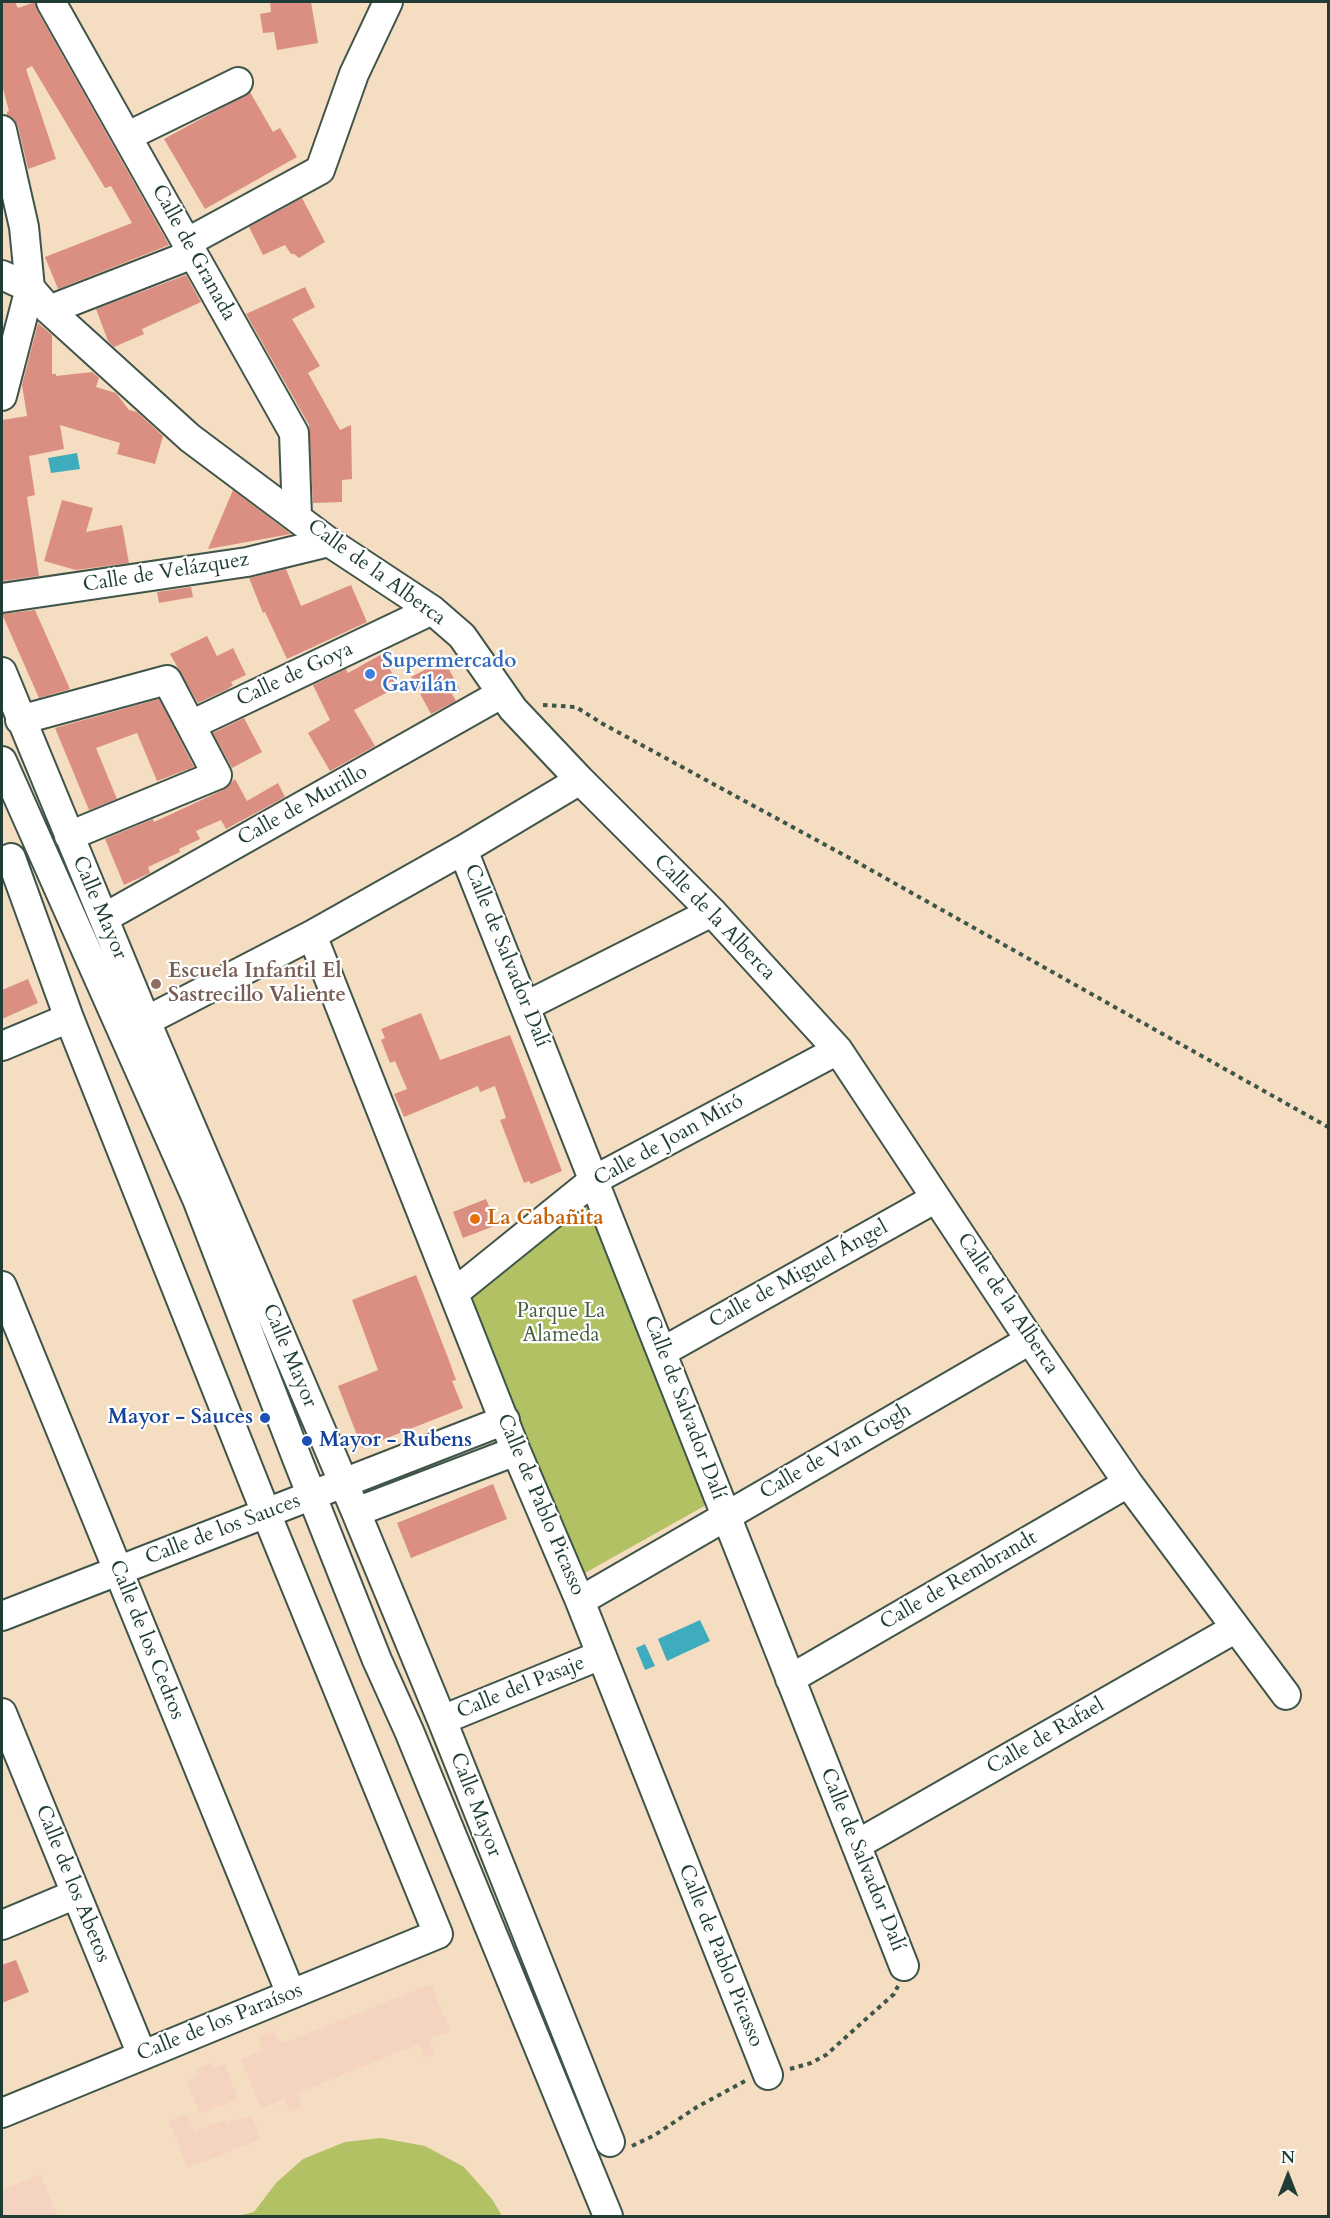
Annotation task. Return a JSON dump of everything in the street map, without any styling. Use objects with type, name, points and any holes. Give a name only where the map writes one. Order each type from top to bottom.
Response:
[{"type":"street","name":"Calle de Granada","points":[[51,2],[294,433],[297,516]]},
{"type":"street","points":[[49,310],[190,248],[320,170],[354,74],[388,2]]},
{"type":"street","points":[[128,136],[238,82]]},
{"type":"street","points":[[2,130],[24,226],[30,288],[2,396]]},
{"type":"street","name":"Calle de la Alberca","points":[[2,275],[30,288],[49,310],[190,438],[329,542],[375,570],[432,610],[462,636],[507,701],[580,780],[712,912],[838,1050],[1030,1340],[1128,1483],[1286,1695]]},
{"type":"street","name":"Calle de Velázquez","points":[[2,598],[247,562],[329,542]]},
{"type":"street","name":"Calle de Goya","points":[[191,724],[432,610]]},
{"type":"street","name":"Calle Mayor","points":[[2,672],[146,1021],[344,1482],[442,1720],[610,2142]]},
{"type":"street","points":[[20,720],[167,680],[217,776],[69,836]]},
{"type":"street","name":"Calle de Murillo","points":[[104,918],[507,701]]},
{"type":"street","name":"Calle Mayor","points":[[3,766],[197,1199],[311,1495],[608,2217]]},
{"type":"street","points":[[146,1021],[312,935],[463,850],[580,780]]},
{"type":"street","name":"Calle de Salvador Dalí","points":[[463,850],[904,1966]]},
{"type":"street","points":[[6,860],[266,1513]]},
{"type":"street","points":[[526,1006],[712,912]]},
{"type":"street","name":"Calle de Pablo Picasso","points":[[312,935],[516,1451],[580,1601],[768,2075]]},
{"type":"street","points":[[2,1046],[69,1018]]},
{"type":"street","name":"Calle de Joan Miró","points":[[454,1293],[594,1180],[838,1050]]},
{"type":"street","name":"Calle de Miguel Ángel","points":[[662,1352],[936,1198]]},
{"type":"street","name":"Calle de los Cedros","points":[[2,1286],[291,1994]]},
{"type":"street","name":"Calle de Van Gogh","points":[[580,1601],[1030,1340]]},
{"type":"street","name":"Calle de los Sauces","points":[[2,1616],[505,1420]]},
{"type":"street","points":[[356,1512],[516,1451]]},
{"type":"street","name":"Calle de Rembrandt","points":[[790,1678],[1128,1483]]},
{"type":"street","name":"Calle de los Paraísos","points":[[2,2113],[438,1934],[266,1513]]},
{"type":"street","name":"Calle de Rafael","points":[[856,1845],[1236,1628]]},
{"type":"street","name":"Calle del Pasaje","points":[[442,1720],[601,1655]]},
{"type":"street","name":"Calle de los Abetos","points":[[2,1713],[8,1748],[76,1894],[142,2055]]},
{"type":"street","points":[[2,1924],[76,1894]]},
{"type":"path","points":[[507,701],[576,707],[603,724],[863,865],[1329,1127]]},
{"type":"shaded area","points":[[431,1984],[450,2031],[429,2039],[434,2053],[424,2057],[419,2044],[297,2093],[302,2107],[290,2112],[284,2099],[261,2109],[241,2059],[263,2050],[258,2037],[274,2030],[281,2044]]},
{"type":"shaded area","points":[[211,2063],[214,2069],[225,2064],[238,2099],[200,2114],[187,2081],[198,2076],[196,2069]]},
{"type":"shaded area","points":[[187,2114],[195,2132],[225,2120],[227,2124],[251,2115],[261,2139],[188,2168],[169,2121]]},
{"type":"shaded area","points":[[40,2174],[58,2216],[4,2216],[2,2190]]},
{"type":"green space","name":"Parque La Alameda","points":[[591,1195],[708,1504],[583,1574],[470,1296]]},
{"type":"green space","points":[[381,2138],[425,2146],[464,2167],[492,2199],[502,2216],[237,2216],[254,2212],[276,2183],[303,2159],[345,2142]]},
{"type":"water","points":[[77,453],[80,469],[51,473],[48,458]]},
{"type":"water","points":[[700,1620],[710,1641],[667,1661],[658,1639]]},
{"type":"water","points":[[645,1644],[655,1666],[645,1670],[636,1648]]},
{"type":"building","points":[[2,2],[15,2],[18,8],[35,2],[37,10],[169,245],[58,289],[45,257],[132,223],[111,186],[105,188],[32,66],[26,69],[56,159],[28,169],[18,126],[14,119],[7,115],[9,111],[2,85]]},
{"type":"building","points":[[270,2],[311,2],[318,43],[277,50],[274,32],[263,33],[260,14],[271,12]]},
{"type":"building","points":[[250,92],[273,132],[280,128],[297,157],[205,209],[164,139]]},
{"type":"building","points":[[302,198],[325,242],[299,258],[291,254],[285,245],[263,255],[249,227]]},
{"type":"building","points":[[186,275],[201,302],[142,329],[144,334],[114,347],[108,341],[96,309]]},
{"type":"building","points":[[305,287],[315,307],[292,319],[320,366],[308,373],[340,430],[351,425],[352,479],[342,480],[342,502],[313,503],[309,425],[246,314]]},
{"type":"building","points":[[38,323],[52,335],[52,374],[56,376],[92,372],[99,378],[96,387],[116,393],[129,410],[137,412],[163,436],[155,464],[117,454],[120,443],[60,425],[64,449],[29,456],[35,495],[27,497],[39,576],[2,581],[2,420],[27,416],[22,385]]},
{"type":"building","points":[[233,490],[291,534],[208,549]]},
{"type":"building","points":[[62,500],[93,508],[86,532],[122,525],[129,563],[76,570],[44,561]]},
{"type":"building","points":[[286,569],[301,606],[351,585],[367,622],[287,659],[265,612],[263,613],[249,578]]},
{"type":"building","points":[[191,587],[193,597],[159,603],[157,592]]},
{"type":"building","points":[[35,610],[70,689],[39,698],[2,614]]},
{"type":"building","points":[[207,636],[217,656],[233,648],[246,675],[231,682],[233,685],[228,689],[198,703],[170,654]]},
{"type":"building","points":[[382,654],[399,686],[354,710],[375,746],[330,771],[308,733],[330,720],[313,685],[346,669],[348,673]]},
{"type":"building","points":[[444,660],[460,690],[452,694],[456,701],[431,714],[411,677]]},
{"type":"building","points":[[159,699],[194,767],[157,781],[137,733],[96,748],[117,799],[89,810],[55,728]]},
{"type":"building","points":[[244,718],[262,752],[232,768],[213,733]]},
{"type":"building","points":[[235,779],[247,801],[278,783],[285,797],[226,829],[221,820],[196,831],[200,839],[179,849],[180,852],[148,867],[150,873],[124,885],[105,839],[153,819],[154,822],[223,790]]},
{"type":"building","points":[[28,979],[38,1003],[2,1019],[2,990]]},
{"type":"building","points":[[421,1013],[440,1060],[510,1035],[562,1171],[531,1184],[529,1181],[524,1183],[500,1120],[506,1118],[495,1086],[480,1092],[478,1086],[404,1117],[394,1094],[407,1089],[395,1061],[390,1063],[381,1040],[385,1038],[381,1029]]},
{"type":"building","name":"La Cabañita","points":[[486,1199],[497,1225],[463,1238],[453,1212]]},
{"type":"building","points":[[416,1275],[450,1363],[456,1380],[452,1381],[463,1408],[362,1448],[338,1386],[378,1370],[352,1300]]},
{"type":"building","points":[[493,1484],[507,1519],[411,1558],[397,1523]]},
{"type":"building","points":[[16,1960],[29,1992],[2,2003],[2,1965]]},
{"type":"place","name":"Supermercado Gavilán","points":[[370,674]]},
{"type":"place","name":"Escuela Infantil El Sastrecillo Valiente","points":[[156,984]]},
{"type":"place","name":"La Cabañita","points":[[475,1219]]},
{"type":"place","name":"Mayor - Sauces","points":[[265,1418]]},
{"type":"place","name":"Mayor - Rubens","points":[[307,1441]]}]
